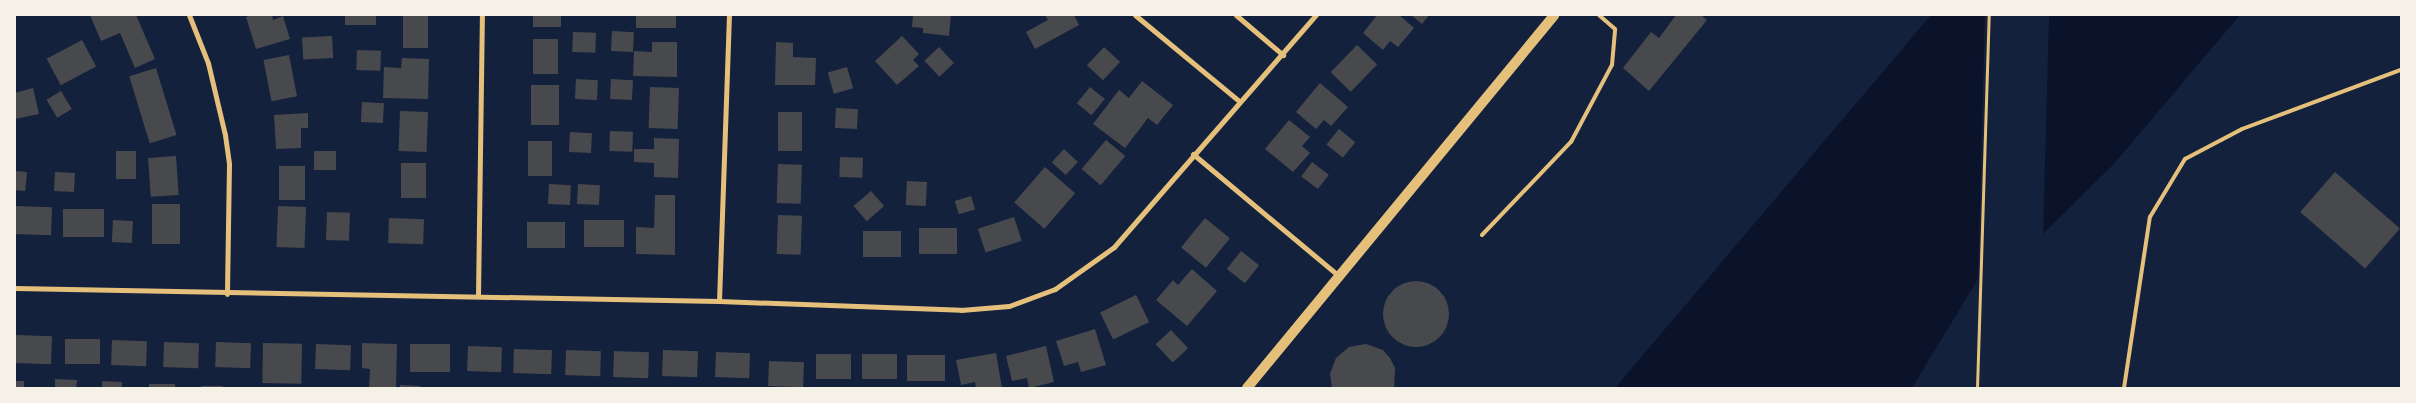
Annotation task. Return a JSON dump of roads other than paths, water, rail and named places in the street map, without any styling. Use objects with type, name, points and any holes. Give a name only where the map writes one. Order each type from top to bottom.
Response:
[{"type":"main road","points":[[1247,388],[1554,15]]},
{"type":"street","points":[[189,15],[208,63],[225,135],[229,172],[227,294]]},
{"type":"street","points":[[478,296],[482,15]]},
{"type":"street","points":[[719,301],[729,15]]},
{"type":"street","points":[[1135,15],[1240,102]]},
{"type":"street","points":[[1236,15],[1283,55]]},
{"type":"street","points":[[15,288],[227,294],[478,296],[719,301],[961,310],[1009,306],[1054,289],[1114,247],[1316,15]]},
{"type":"street","points":[[1193,154],[1340,277]]},
{"type":"lane","points":[[1482,235],[1571,142],[1612,65],[1615,29],[1599,15]]},
{"type":"lane","points":[[2124,388],[2150,217],[2185,159],[2242,129],[2401,70]]},
{"type":"water","points":[[1931,15],[2240,15],[2113,165],[2043,234],[1978,279],[1912,388],[1615,388]]}]
